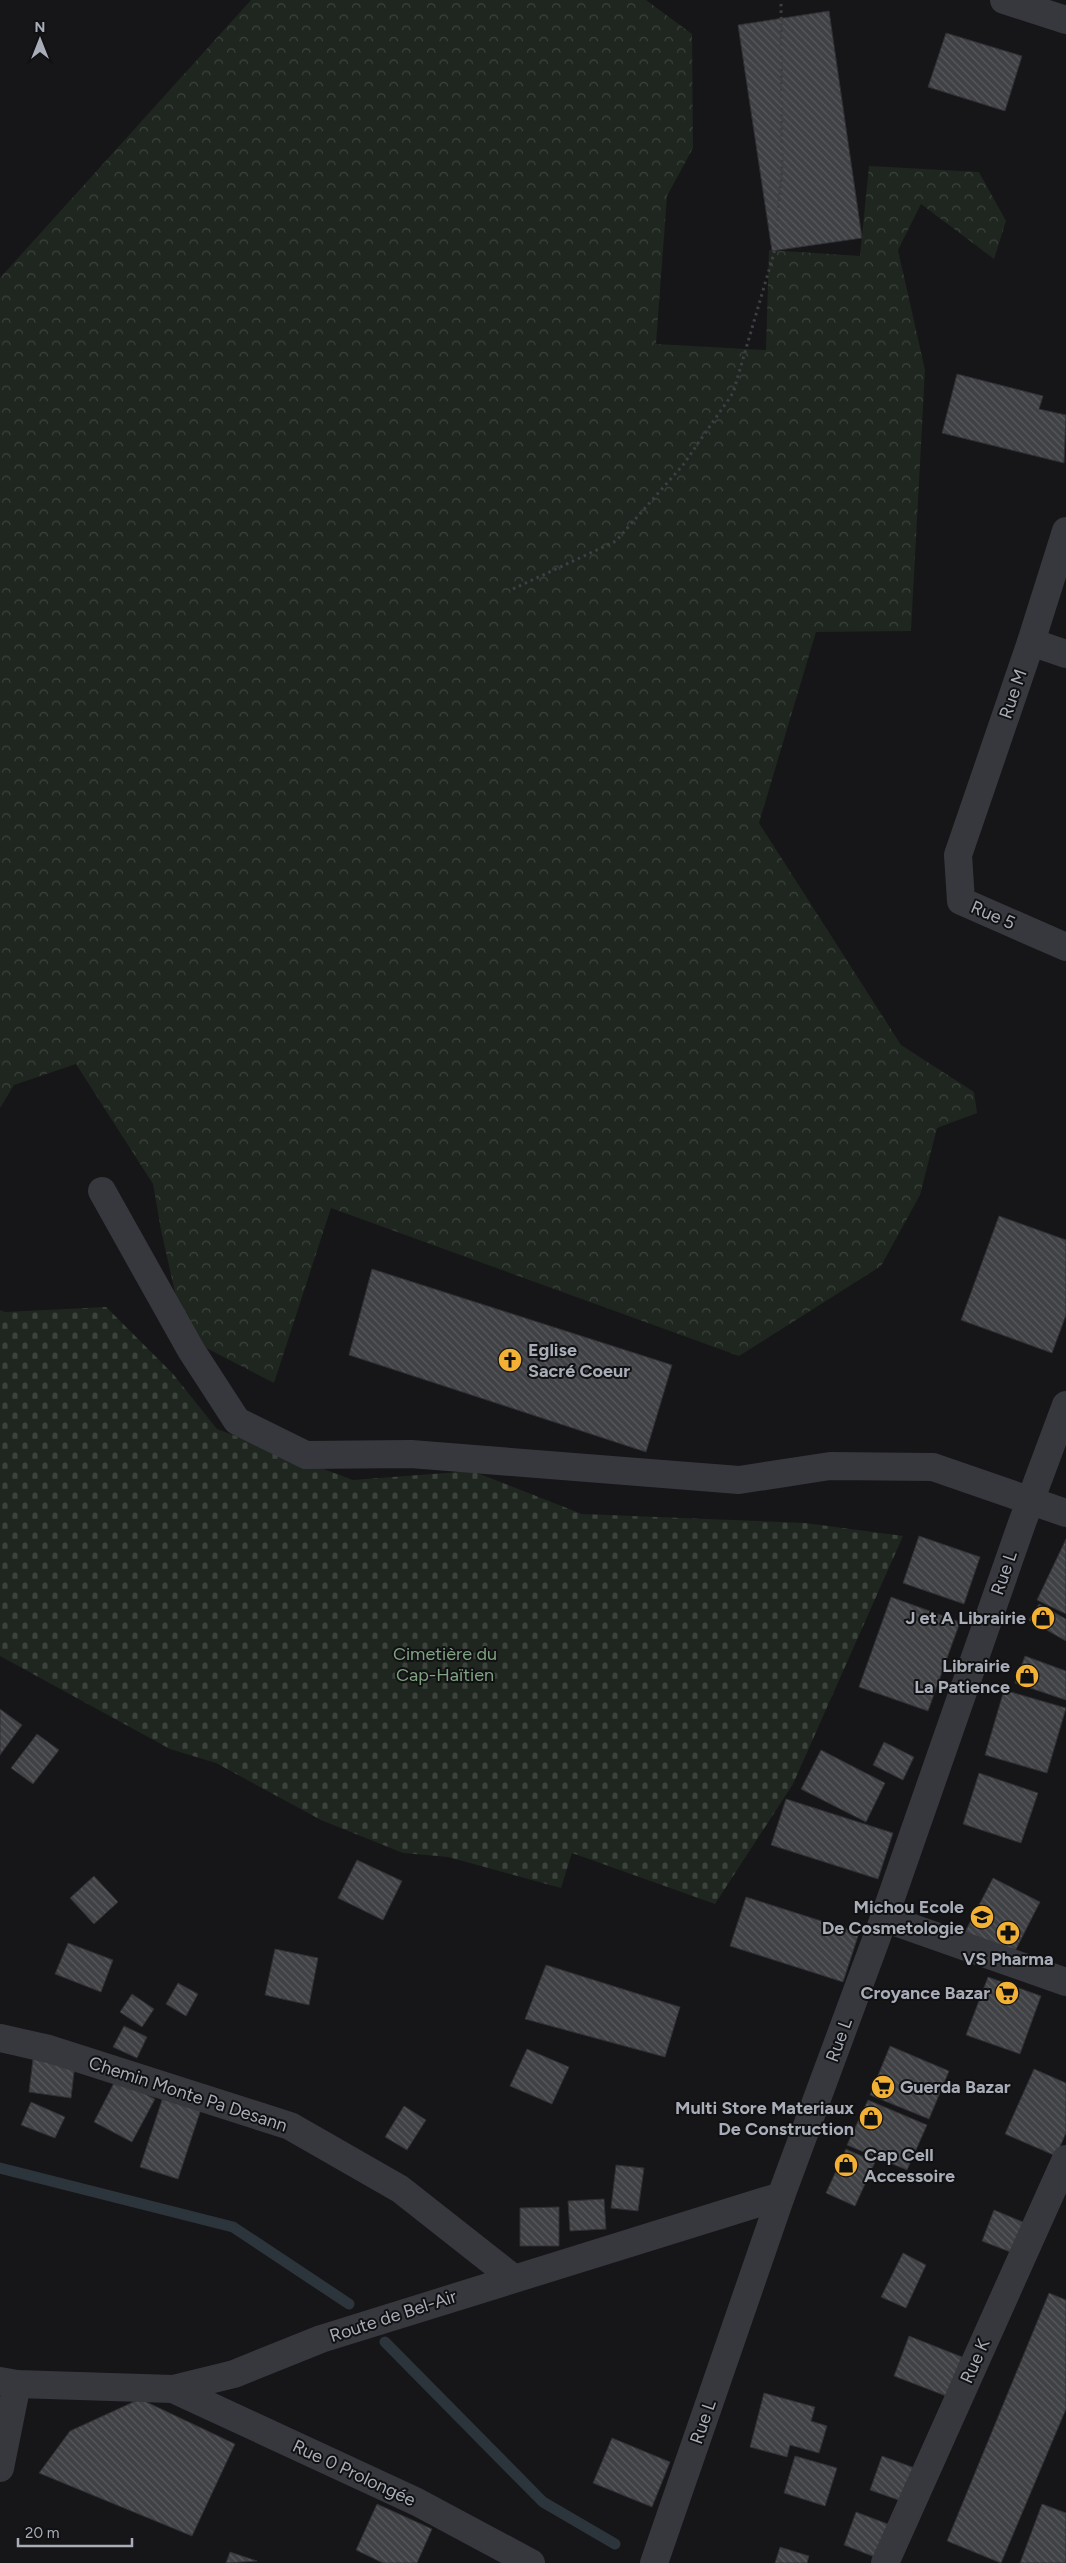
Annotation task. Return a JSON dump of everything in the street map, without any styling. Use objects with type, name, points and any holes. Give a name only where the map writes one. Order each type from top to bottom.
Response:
[{"type":"street","points":[[1004,0],[1066,20]]},
{"type":"street","name":"Rue M","points":[[958,855],[1031,642],[1066,531]]},
{"type":"street","points":[[1031,642],[1066,654]]},
{"type":"street","name":"Rue 5","points":[[958,855],[961,901],[1066,946]]},
{"type":"street","points":[[102,1191],[191,1350],[237,1421],[306,1455],[411,1454],[739,1480],[830,1466],[933,1468],[1066,1513]]},
{"type":"street","name":"Rue L","points":[[654,2563],[781,2196],[884,1918],[1066,1405]]},
{"type":"street","points":[[884,1918],[1066,1982]]},
{"type":"street","name":"Chemin Monte Pa Desann","points":[[0,2038],[49,2049],[290,2126],[400,2189],[513,2278]]},
{"type":"street","name":"Rue K","points":[[884,2563],[1066,2160]]},
{"type":"street","name":"Route de Bel-Air","points":[[8,2383],[174,2389],[234,2374],[321,2338],[781,2196]]},
{"type":"street","points":[[0,2468],[8,2383]]},
{"type":"street","name":"Rue 0 Prolongée","points":[[174,2389],[417,2502],[531,2563]]},
{"type":"path","points":[[513,589],[616,541],[684,465],[733,393],[774,253],[782,171],[782,0]]},
{"type":"green space","points":[[251,0],[646,0],[692,34],[693,148],[667,196],[656,344],[766,350],[769,250],[860,256],[869,166],[979,172],[1006,221],[994,259],[921,204],[898,250],[925,370],[911,631],[816,632],[759,823],[901,1045],[974,1092],[977,1113],[937,1128],[920,1195],[881,1266],[739,1356],[331,1208],[274,1383],[185,1337],[161,1230],[153,1184],[76,1064],[14,1085],[0,1108],[0,278]]},
{"type":"green space","name":"Cimetière du Cap-Haïtien","points":[[106,1307],[173,1374],[217,1429],[353,1480],[472,1471],[582,1514],[805,1523],[903,1536],[793,1784],[715,1904],[572,1853],[561,1888],[448,1857],[403,1853],[321,1820],[216,1763],[170,1749],[0,1656],[0,1310],[5,1312]]},
{"type":"building","points":[[829,11],[862,238],[772,251],[738,25]]},
{"type":"building","points":[[946,33],[1022,56],[1005,111],[928,87]]},
{"type":"building","points":[[957,374],[1043,396],[1039,409],[1066,415],[1064,463],[942,433]]},
{"type":"building","points":[[999,1216],[1066,1240],[1066,1315],[1052,1353],[961,1320]]},
{"type":"building","name":"Eglise Sacré Coeur","points":[[372,1269],[672,1365],[646,1452],[349,1355]]},
{"type":"building","points":[[919,1536],[980,1557],[964,1604],[903,1583]]},
{"type":"building","points":[[1066,1539],[1066,1614],[1037,1600]]},
{"type":"building","points":[[891,1597],[960,1622],[928,1711],[859,1687]]},
{"type":"building","points":[[1039,1604],[1066,1619],[1066,1641],[1029,1620]]},
{"type":"building","points":[[1025,1656],[1066,1671],[1066,1700],[1015,1683]]},
{"type":"building","points":[[1004,1690],[1066,1708],[1047,1773],[985,1755]]},
{"type":"building","points":[[0,1709],[22,1725],[0,1755]]},
{"type":"building","points":[[37,1734],[59,1750],[33,1784],[11,1768]]},
{"type":"building","points":[[884,1742],[914,1757],[903,1780],[873,1765]]},
{"type":"building","points":[[821,1750],[885,1783],[866,1822],[801,1789]]},
{"type":"building","points":[[979,1773],[1038,1793],[1021,1843],[963,1824]]},
{"type":"building","points":[[786,1799],[893,1833],[878,1879],[771,1845]]},
{"type":"building","points":[[357,1860],[402,1881],[383,1920],[338,1898]]},
{"type":"building","points":[[94,1876],[118,1902],[94,1924],[70,1898]]},
{"type":"building","points":[[993,1878],[1040,1902],[1012,1957],[965,1932]]},
{"type":"building","points":[[746,1897],[859,1933],[843,1982],[730,1946]]},
{"type":"building","points":[[68,1943],[113,1960],[101,1992],[55,1974]]},
{"type":"building","points":[[275,1949],[318,1958],[309,2005],[265,1995]]},
{"type":"building","points":[[546,1965],[680,2007],[665,2057],[525,2019]]},
{"type":"building","points":[[988,1977],[1041,1996],[1020,2054],[966,2035]]},
{"type":"building","points":[[178,1983],[198,1994],[186,2016],[166,2004]]},
{"type":"building","points":[[132,1994],[154,2009],[142,2027],[120,2012]]},
{"type":"building","points":[[124,2026],[147,2037],[137,2058],[113,2047]]},
{"type":"building","points":[[890,2046],[949,2071],[929,2119],[870,2095]]},
{"type":"building","points":[[527,2049],[569,2067],[552,2104],[510,2086]]},
{"type":"building","points":[[33,2059],[75,2064],[71,2098],[29,2092]]},
{"type":"building","points":[[1034,2069],[1066,2083],[1066,2133],[1056,2156],[1005,2134]]},
{"type":"building","points":[[116,2079],[155,2099],[132,2142],[94,2122]]},
{"type":"building","points":[[165,2091],[203,2103],[178,2179],[140,2167]]},
{"type":"building","points":[[868,2100],[927,2125],[907,2170],[847,2145]]},
{"type":"building","points":[[31,2102],[65,2117],[55,2138],[21,2125]]},
{"type":"building","points":[[404,2106],[426,2120],[407,2150],[385,2137]]},
{"type":"building","points":[[846,2149],[875,2162],[855,2206],[826,2193]]},
{"type":"building","points":[[616,2165],[644,2168],[638,2211],[611,2208]]},
{"type":"building","points":[[604,2199],[606,2229],[570,2231],[568,2201]]},
{"type":"building","points":[[559,2207],[559,2246],[520,2246],[520,2208]]},
{"type":"building","points":[[994,2210],[1030,2225],[1018,2255],[982,2241]]},
{"type":"building","points":[[903,2253],[926,2265],[906,2308],[881,2297]]},
{"type":"building","points":[[1049,2293],[1066,2300],[1066,2409],[1001,2563],[947,2541]]},
{"type":"building","points":[[909,2336],[962,2357],[946,2396],[894,2376]]},
{"type":"building","points":[[764,2393],[815,2407],[811,2421],[827,2426],[819,2453],[790,2445],[787,2457],[750,2447]]},
{"type":"building","points":[[140,2399],[235,2444],[192,2536],[39,2473],[70,2431]]},
{"type":"building","points":[[612,2438],[670,2462],[652,2507],[593,2483]]},
{"type":"building","points":[[795,2456],[837,2468],[825,2506],[784,2493]]},
{"type":"building","points":[[882,2456],[920,2470],[907,2503],[870,2490]]},
{"type":"building","points":[[377,2504],[432,2529],[417,2563],[383,2563],[356,2550]]},
{"type":"building","points":[[1042,2504],[1066,2513],[1066,2563],[1020,2563]]},
{"type":"building","points":[[856,2512],[893,2526],[880,2559],[844,2545]]},
{"type":"building","points":[[780,2547],[809,2556],[807,2563],[775,2563]]},
{"type":"building","points":[[230,2552],[257,2561],[226,2563]]},
{"type":"waterway","points":[[0,2168],[233,2227],[349,2304]]},
{"type":"waterway","points":[[385,2342],[543,2502],[615,2544]]},
{"type":"place","name":"Eglise Sacré Coeur","points":[[510,1360]]},
{"type":"place","name":"J et A Librairie","points":[[1043,1618]]},
{"type":"place","name":"Librairie La Patience","points":[[1027,1676]]},
{"type":"place","name":"Michou Ecole De Cosmetologie","points":[[982,1917]]},
{"type":"place","name":"VS Pharma","points":[[1008,1933]]},
{"type":"place","name":"Croyance Bazar","points":[[1007,1993]]},
{"type":"place","name":"Guerda Bazar","points":[[883,2087]]},
{"type":"place","name":"Multi Store Materiaux De Construction","points":[[871,2118]]},
{"type":"place","name":"Cap Cell Accessoire","points":[[846,2165]]}]
